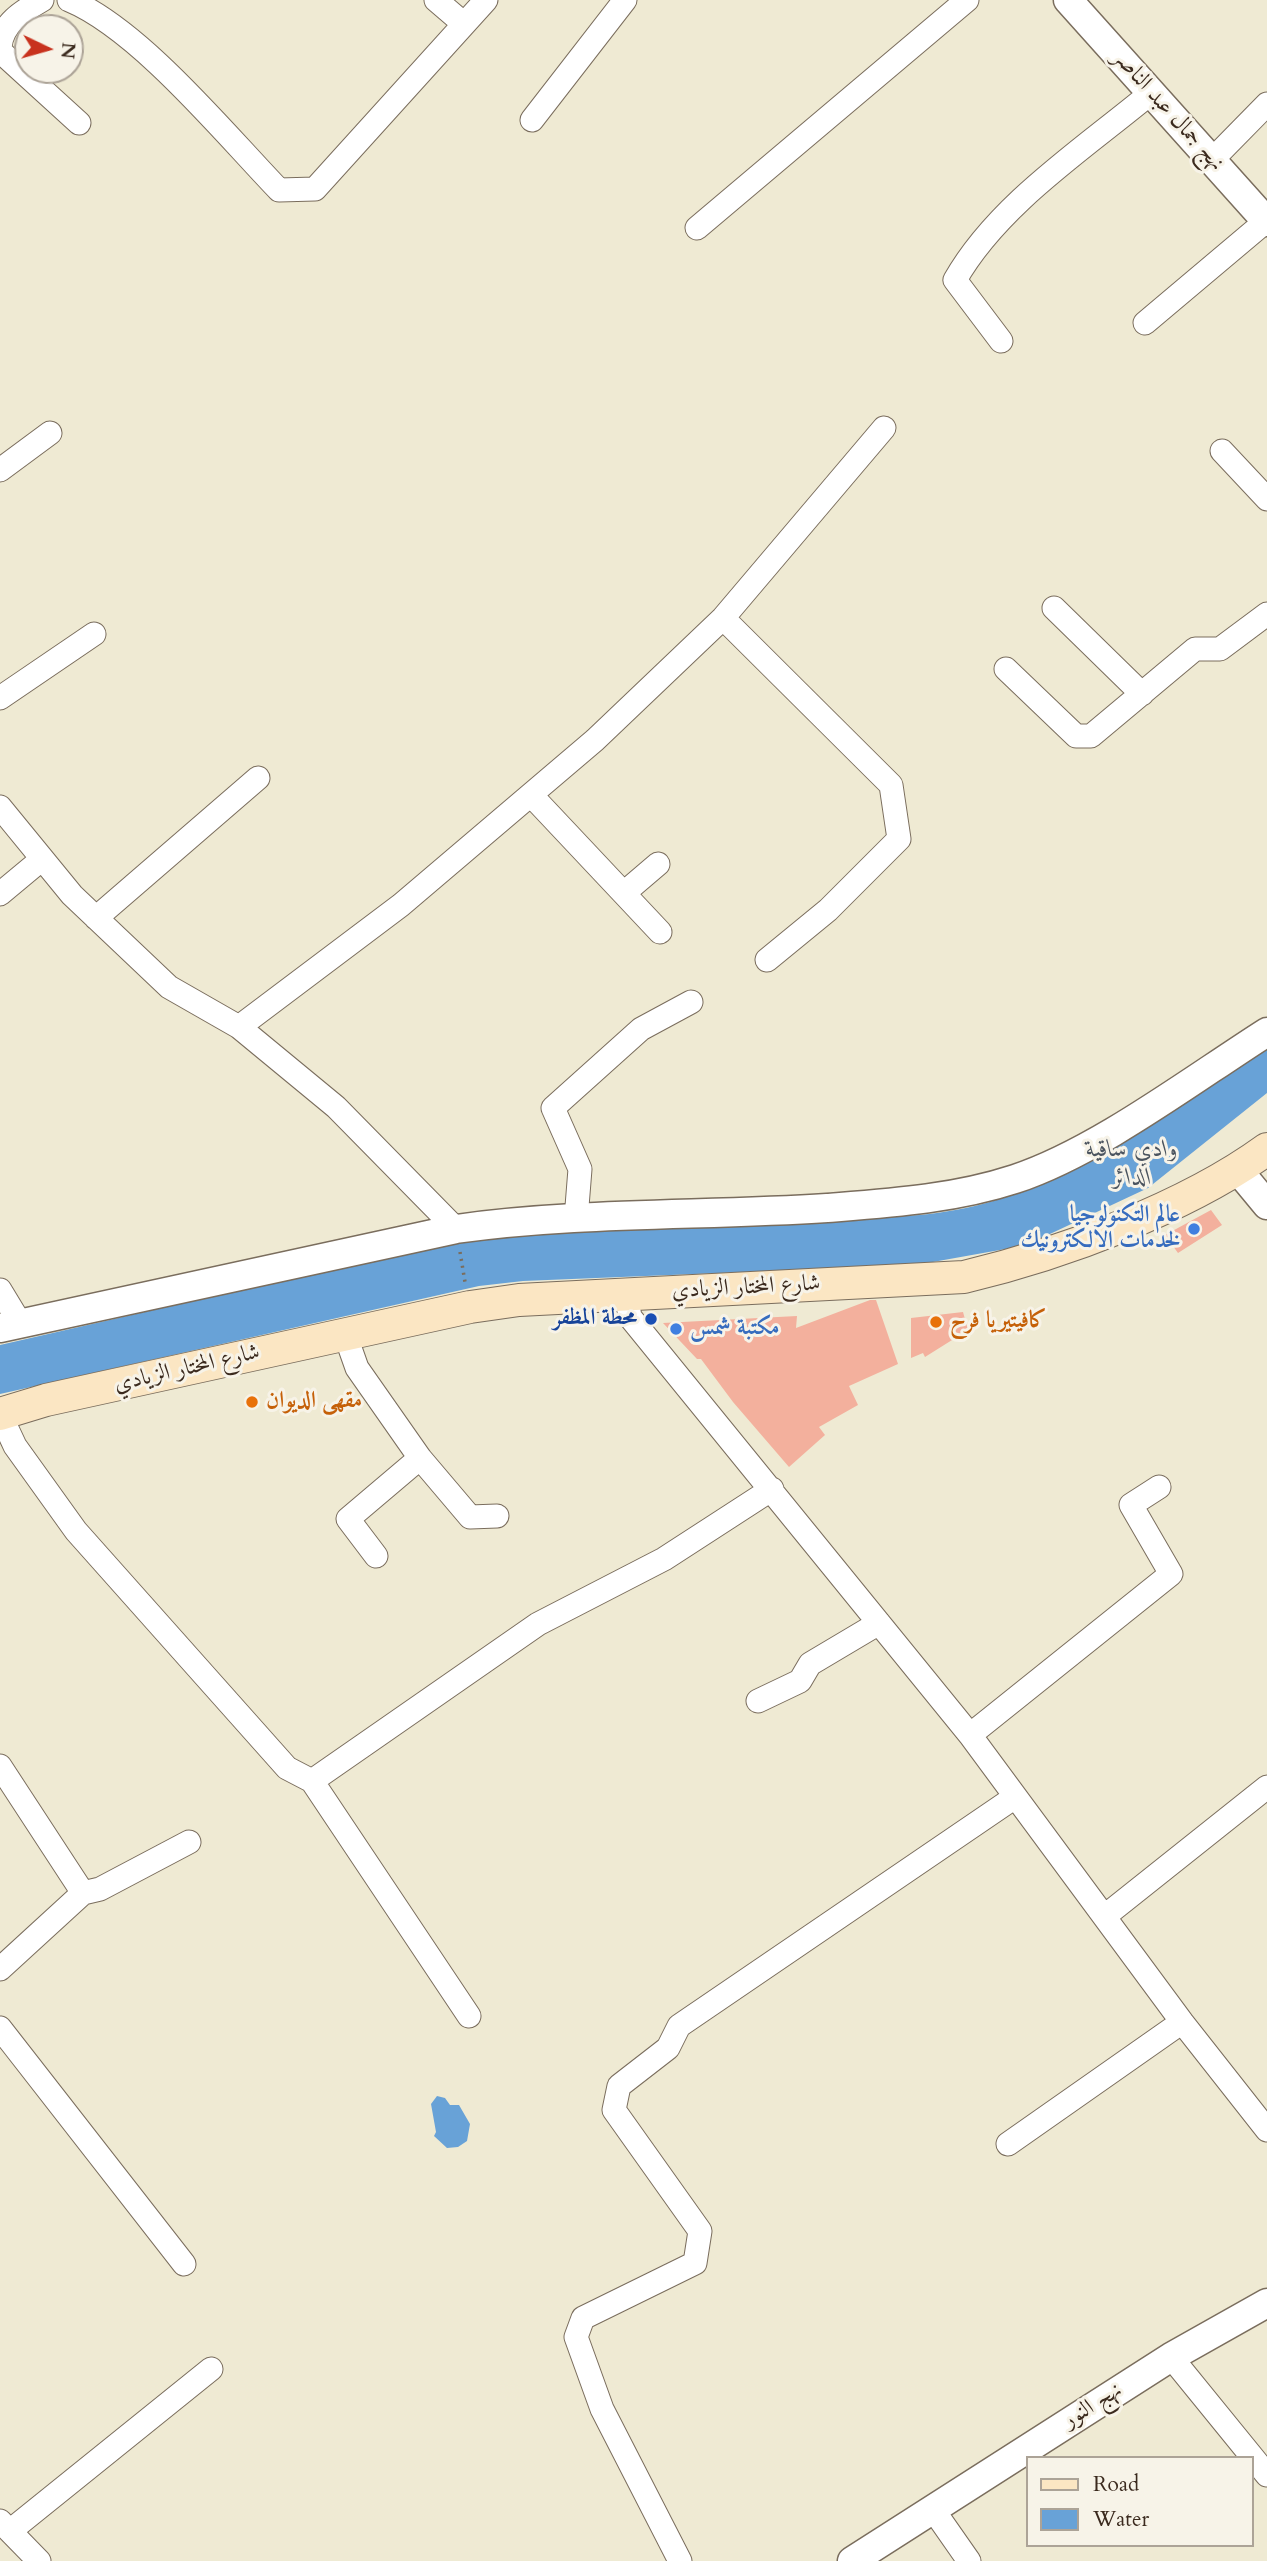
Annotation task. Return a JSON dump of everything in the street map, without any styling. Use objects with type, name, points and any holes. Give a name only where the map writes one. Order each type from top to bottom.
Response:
[{"type":"main road","name":"شارع المختار الزيادي","points":[[0,1414],[46,1400],[345,1334],[470,1307],[519,1300],[964,1277],[1007,1267],[1065,1247],[1196,1194],[1238,1170],[1267,1149]]},
{"type":"street","points":[[42,0],[21,12],[1,34],[0,49],[79,123]]},
{"type":"street","points":[[69,0],[88,8],[149,57],[279,190],[315,189],[486,0]]},
{"type":"street","points":[[436,0],[464,24]]},
{"type":"street","points":[[532,120],[625,0]]},
{"type":"street","points":[[697,228],[967,0]]},
{"type":"street","name":"نهج جمال عبد الناصر","points":[[1068,0],[1266,221]]},
{"type":"street","points":[[1001,341],[955,281],[970,254],[1012,208],[1152,92]]},
{"type":"street","points":[[1212,160],[1267,104]]},
{"type":"street","points":[[1144,323],[1266,221]]},
{"type":"street","points":[[239,1027],[401,905],[532,796],[723,618],[884,428]]},
{"type":"street","points":[[0,470],[50,433]]},
{"type":"street","points":[[1222,451],[1267,499]]},
{"type":"street","points":[[1054,608],[1142,694]]},
{"type":"street","points":[[1006,669],[1076,736],[1091,736],[1195,649],[1220,649],[1267,614]]},
{"type":"street","points":[[723,618],[891,785],[896,812],[899,839],[828,910],[767,960]]},
{"type":"street","points":[[0,698],[94,634]]},
{"type":"street","points":[[96,918],[258,778]]},
{"type":"street","points":[[532,796],[660,932]]},
{"type":"street","points":[[0,807],[72,895],[169,987],[239,1027],[335,1107],[456,1229]]},
{"type":"street","points":[[0,894],[42,859]]},
{"type":"street","points":[[624,893],[659,864]]},
{"type":"street","points":[[576,1219],[580,1169],[553,1108],[641,1029],[691,1002]]},
{"type":"street","points":[[0,1290],[10,1326],[150,1298],[456,1229],[506,1222],[803,1209],[916,1201],[964,1193],[1017,1178],[1068,1155],[1267,1032]]},
{"type":"street","points":[[1238,1170],[1267,1205]]},
{"type":"street","points":[[626,1294],[630,1317],[970,1735],[1182,2022],[1267,2130]]},
{"type":"street","points":[[345,1334],[357,1368],[420,1458],[470,1517],[497,1516]]},
{"type":"street","points":[[0,1414],[15,1447],[84,1542],[287,1768],[312,1781],[469,2016]]},
{"type":"street","points":[[376,1556],[348,1519],[420,1458]]},
{"type":"street","points":[[970,1735],[1171,1574],[1131,1505],[1159,1487]]},
{"type":"street","points":[[312,1781],[538,1624],[664,1559],[772,1489]]},
{"type":"street","points":[[758,1701],[800,1681],[810,1664],[878,1623]]},
{"type":"street","points":[[0,1766],[83,1894]]},
{"type":"street","points":[[1105,1916],[1267,1787]]},
{"type":"street","points":[[680,2561],[602,2409],[576,2337],[583,2318],[695,2263],[700,2231],[614,2110],[619,2086],[668,2048],[679,2026],[1015,1797]]},
{"type":"street","points":[[0,1969],[83,1894],[100,1889],[189,1842]]},
{"type":"street","points":[[1008,2144],[1182,2022]]},
{"type":"street","points":[[0,2028],[184,2264]]},
{"type":"street","name":"نهج النور","points":[[852,2561],[1171,2357],[1267,2302]]},
{"type":"street","points":[[1171,2357],[1252,2456]]},
{"type":"street","points":[[40,2561],[5,2526],[211,2369]]},
{"type":"street","points":[[1253,2458],[1267,2475]]},
{"type":"street","points":[[932,2508],[969,2561]]},
{"type":"path","points":[[456,1229],[470,1307]]},
{"type":"water","name":"وادي ساقية الدائر","points":[[1267,1046],[1267,1093],[1148,1188],[1035,1241],[1011,1248],[916,1265],[523,1281],[479,1286],[0,1394],[0,1345],[434,1246],[507,1235],[920,1215],[957,1210],[992,1201],[1061,1174]]},
{"type":"water","points":[[437,2096],[445,2098],[450,2105],[459,2105],[470,2124],[467,2141],[458,2147],[447,2148],[434,2136],[436,2132],[431,2104]]},
{"type":"building","points":[[1211,1210],[1222,1225],[1178,1253],[1165,1235]]},
{"type":"building","points":[[876,1300],[898,1364],[849,1386],[858,1405],[819,1427],[825,1435],[789,1467],[733,1402],[701,1359],[697,1359],[663,1323],[797,1316],[796,1328]]},
{"type":"building","points":[[963,1312],[968,1330],[925,1357],[923,1353],[911,1358],[911,1318]]},
{"type":"place","name":"عالم التكنولوجيا لخدمات الالكترونيك","points":[[1194,1229]]},
{"type":"place","name":"محطة المظفر","points":[[651,1319]]},
{"type":"place","name":"كافيتيريا فرح","points":[[936,1322]]},
{"type":"place","name":"مكتبة شمس","points":[[676,1329]]},
{"type":"place","name":"مقهى الديوان","points":[[252,1402]]}]
